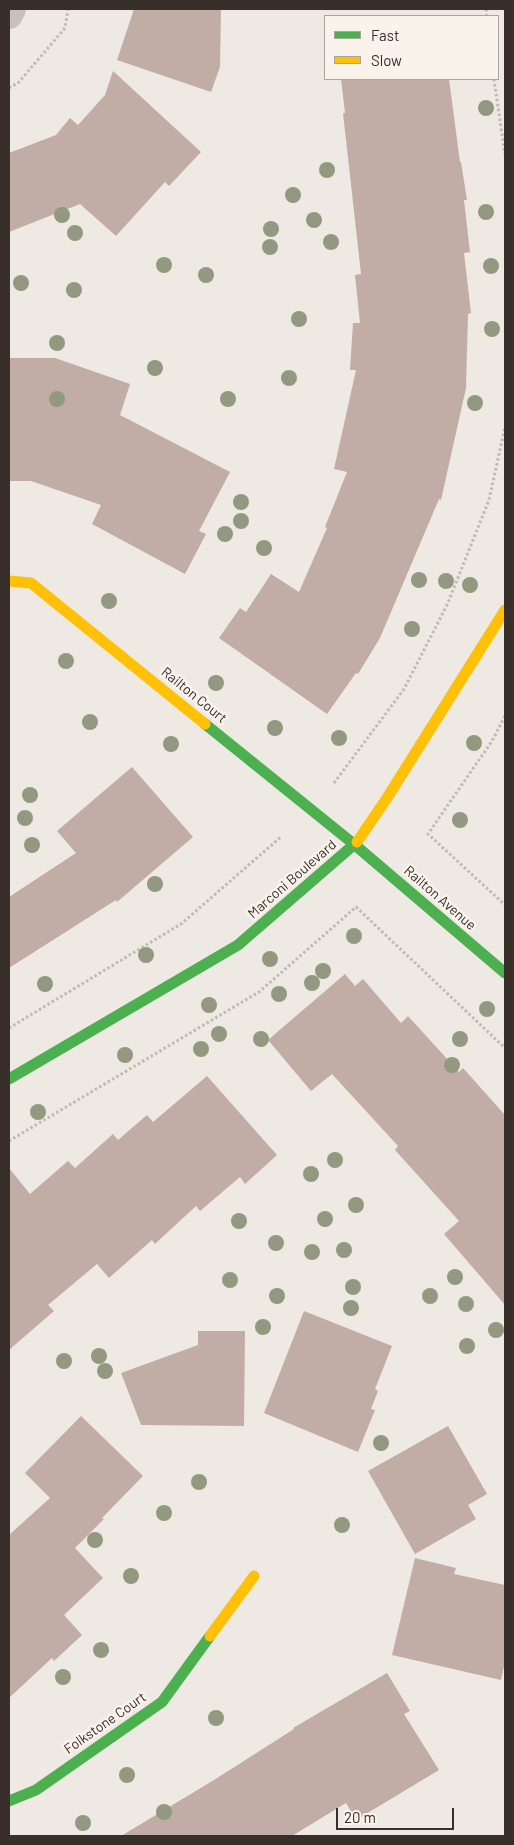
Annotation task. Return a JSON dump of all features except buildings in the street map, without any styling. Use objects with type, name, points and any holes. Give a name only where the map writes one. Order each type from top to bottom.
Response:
[{"type":"street","points":[[9,15],[12,9]]},
{"type":"street","name":"Railton Court","points":[[9,582],[31,583],[355,845]]},
{"type":"street","name":"Marconi Boulevard","points":[[9,1079],[238,945],[355,845],[387,798],[505,610]]},
{"type":"street","name":"Railton Avenue","points":[[355,845],[505,973]]},
{"type":"street","name":"Folkstone Court","points":[[9,1800],[36,1790],[162,1702],[254,1576]]},
{"type":"path","points":[[9,88],[19,82],[65,28],[68,9]]},
{"type":"path","points":[[494,80],[505,155]]},
{"type":"path","points":[[330,787],[404,689],[447,605],[489,500],[505,428]]},
{"type":"path","points":[[505,716],[492,741],[428,834],[505,905]]},
{"type":"path","points":[[9,1028],[181,924],[282,836]]},
{"type":"path","points":[[9,1142],[259,992],[356,907],[505,1048]]},
{"type":"traffic: fast","points":[[205,724],[355,845],[505,973]]},
{"type":"traffic: fast","points":[[9,1079],[238,945],[357,842]]},
{"type":"traffic: fast","points":[[9,1801],[36,1790],[162,1702],[210,1636]]},
{"type":"traffic: slow","points":[[9,581],[31,583],[205,724]]},
{"type":"traffic: slow","points":[[357,842],[387,798],[505,610]]},
{"type":"traffic: slow","points":[[210,1636],[254,1576]]}]
